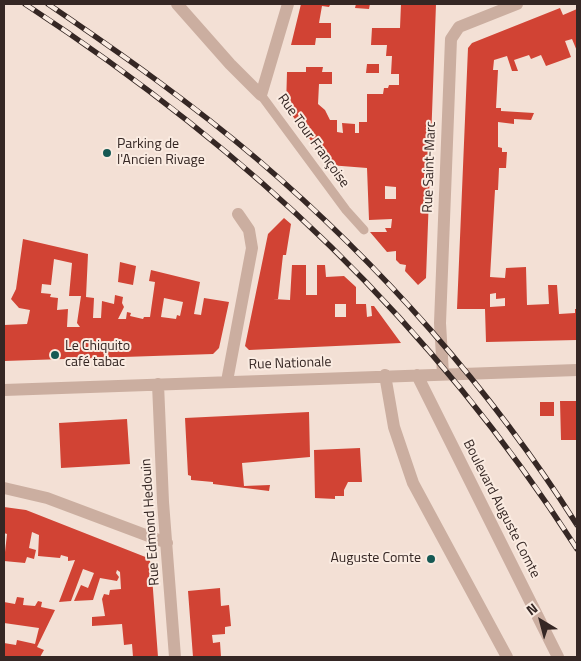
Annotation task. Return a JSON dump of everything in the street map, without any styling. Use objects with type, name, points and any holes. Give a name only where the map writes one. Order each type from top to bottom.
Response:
[{"type":"street","points":[[177,4],[230,64],[261,95]]},
{"type":"street","name":"Rue Tour Françoise","points":[[261,95],[288,4]]},
{"type":"street","name":"Rue Saint-Marc","points":[[443,374],[440,323],[450,38],[459,27],[517,4]]},
{"type":"street","points":[[227,381],[252,248],[249,230],[238,214]]},
{"type":"street","name":"Rue Nationale","points":[[4,390],[385,375],[577,370]]},
{"type":"street","points":[[385,375],[394,427],[413,483],[507,657]]},
{"type":"street","name":"Boulevard Auguste Comte","points":[[417,375],[558,657]]},
{"type":"street","name":"Rue Edmond Hedouin","points":[[158,384],[175,657]]},
{"type":"street","points":[[4,488],[46,498],[167,543]]},
{"type":"lane","name":"Rue Tour Françoise","points":[[261,95],[332,191],[364,230]]},
{"type":"building","points":[[301,4],[330,5],[329,7],[322,6],[319,23],[331,23],[331,38],[316,38],[315,45],[291,45]]},
{"type":"building","points":[[356,4],[370,4],[369,9],[355,8]]},
{"type":"building","points":[[401,4],[436,4],[426,278],[418,285],[405,271],[406,265],[400,264],[396,260],[396,251],[387,252],[370,232],[387,232],[385,228],[391,228],[392,219],[369,220],[367,168],[329,165],[286,107],[287,72],[306,72],[306,67],[323,67],[322,72],[332,72],[332,84],[319,84],[318,104],[325,110],[330,120],[337,120],[337,132],[343,133],[342,123],[355,124],[355,133],[359,133],[359,122],[367,122],[367,94],[383,94],[384,88],[388,88],[389,85],[399,85],[399,74],[391,74],[392,56],[386,56],[387,45],[371,45],[372,28],[400,28]],"holes":[[[385,186],[396,187],[396,199],[385,199]]]},
{"type":"building","points":[[560,8],[563,15],[577,9],[577,51],[572,39],[565,41],[571,57],[546,66],[541,55],[531,59],[529,55],[514,60],[518,71],[512,71],[507,56],[494,60],[493,70],[498,70],[496,108],[501,108],[501,111],[534,113],[531,120],[514,119],[514,124],[498,122],[498,147],[502,148],[502,152],[507,152],[506,168],[499,168],[498,190],[495,190],[490,277],[505,278],[506,268],[526,267],[527,305],[549,304],[548,285],[557,285],[559,314],[575,313],[575,309],[577,309],[577,340],[486,342],[485,309],[457,309],[468,48],[472,43]],"holes":[[[496,293],[496,299],[505,298],[505,306],[490,307],[490,294]]]},
{"type":"building","points":[[367,64],[379,64],[379,73],[366,73]]},
{"type":"building","points":[[284,218],[291,224],[286,255],[283,255],[278,299],[273,299],[290,300],[292,265],[306,265],[306,295],[317,295],[317,265],[325,265],[326,277],[344,276],[356,287],[356,304],[366,304],[367,317],[372,316],[371,306],[374,306],[401,343],[249,350],[245,346],[268,234]],"holes":[[[335,304],[346,304],[346,317],[335,317]]]},
{"type":"building","points":[[23,239],[88,254],[86,297],[94,298],[93,318],[101,318],[102,301],[114,304],[115,295],[123,297],[122,303],[124,307],[118,319],[126,319],[127,312],[131,313],[130,316],[143,319],[144,317],[150,317],[155,282],[149,281],[151,270],[200,282],[194,314],[201,315],[204,298],[229,302],[219,348],[213,354],[4,361],[4,325],[27,324],[30,310],[19,308],[11,299],[16,289]],"holes":[[[54,259],[72,263],[69,296],[81,296],[77,323],[80,327],[67,327],[68,309],[57,310],[58,298],[50,297],[51,294],[41,293],[42,284],[51,285]],[[164,298],[183,302],[180,316],[177,315],[176,319],[161,317]]]},
{"type":"building","points":[[120,262],[136,266],[133,285],[118,282]]},
{"type":"building","points":[[560,401],[577,401],[577,440],[561,440]]},
{"type":"building","points":[[540,402],[554,402],[554,416],[540,416]]},
{"type":"building","points":[[309,412],[310,457],[242,463],[244,486],[270,485],[269,491],[191,480],[191,476],[188,475],[185,418]]},
{"type":"building","points":[[127,419],[130,464],[61,468],[59,423]]},
{"type":"building","points":[[360,448],[362,482],[348,482],[344,490],[344,496],[335,496],[335,499],[315,498],[314,450]]},
{"type":"building","points":[[4,507],[26,510],[148,558],[151,563],[158,657],[133,657],[132,644],[124,645],[122,624],[92,626],[92,617],[105,616],[102,599],[104,594],[109,595],[110,590],[121,589],[120,572],[117,570],[116,573],[119,577],[117,581],[100,578],[93,600],[74,601],[81,585],[88,588],[94,573],[83,569],[71,601],[59,602],[75,560],[68,561],[68,557],[61,555],[60,558],[38,556],[39,535],[32,532],[29,548],[36,550],[34,559],[27,557],[25,563],[4,561],[7,534],[4,533]]},
{"type":"building","points":[[220,588],[221,606],[229,605],[231,626],[225,627],[225,634],[212,635],[213,643],[220,642],[221,657],[193,657],[188,591]]},
{"type":"building","points":[[17,597],[24,598],[23,605],[35,606],[38,601],[42,602],[41,607],[55,610],[37,647],[44,650],[40,657],[4,657],[4,643],[16,645],[17,640],[35,644],[39,628],[4,623],[4,602],[15,604]]},
{"type":"railway","points":[[25,4],[107,60],[186,119],[260,181],[331,247],[398,316],[461,389],[521,466],[577,549]]},
{"type":"railway","points":[[48,4],[207,118],[303,199],[347,241],[431,330],[470,377],[508,425],[577,525]]},
{"type":"place","name":"Parking de l'Ancien Rivage","points":[[107,153]]},
{"type":"place","name":"Le Chiquito café tabac","points":[[55,355]]},
{"type":"place","name":"Auguste Comte","points":[[431,559]]}]
